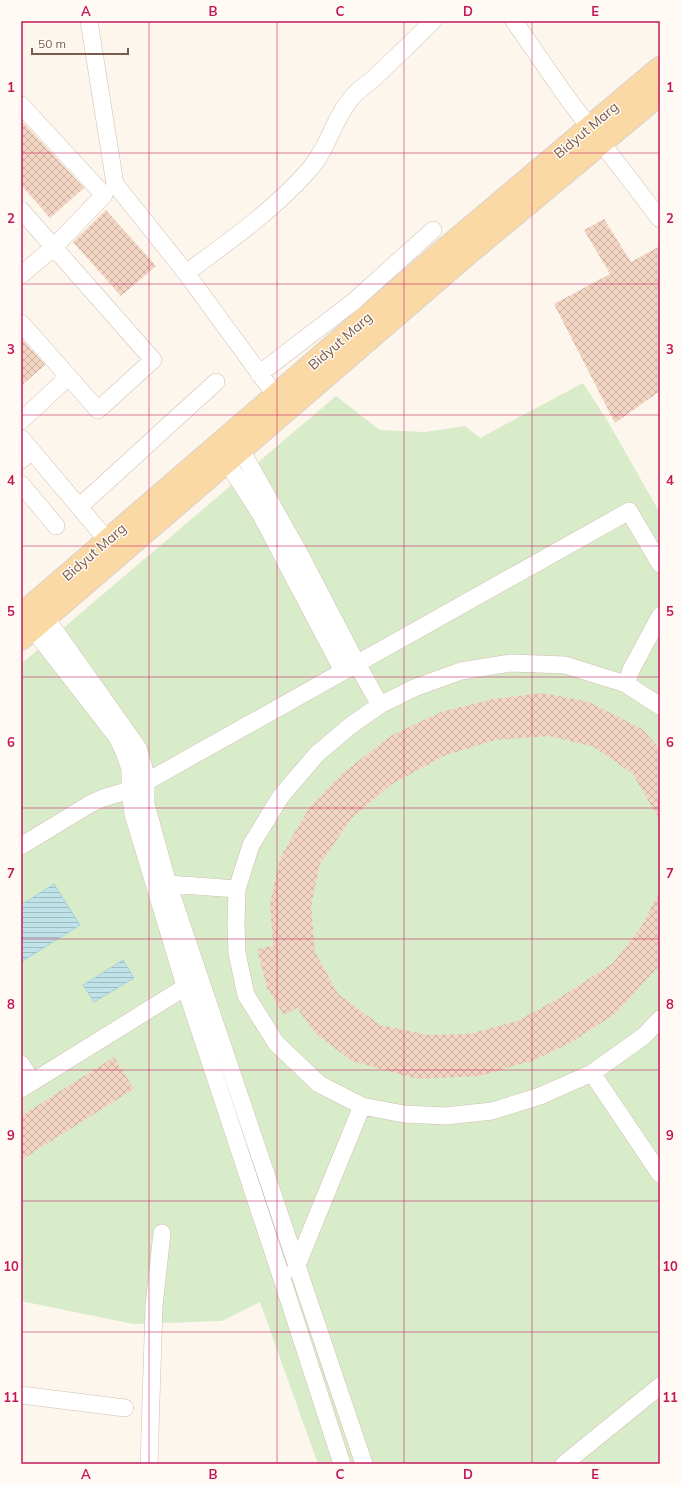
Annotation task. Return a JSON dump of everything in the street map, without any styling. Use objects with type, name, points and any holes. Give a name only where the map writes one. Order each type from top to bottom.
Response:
[{"type":"main road","name":"Bidyut Marg","points":[[30,625],[234,456],[470,252],[595,135],[660,68]]},
{"type":"main road","name":"Bidyut Marg","points":[[30,625],[107,540],[457,239],[595,135],[660,94]]},
{"type":"street","points":[[89,21],[115,184],[186,272],[276,396]]},
{"type":"street","points":[[186,272],[226,245],[276,203],[309,170],[318,158],[337,119],[355,93],[418,37],[433,21]]},
{"type":"street","points":[[514,21],[595,135],[654,198],[660,218]]},
{"type":"street","points":[[21,105],[104,195],[54,246],[21,276]]},
{"type":"street","points":[[21,210],[153,360],[98,410],[21,323]]},
{"type":"street","points":[[259,374],[353,302],[433,230]]},
{"type":"street","points":[[21,420],[68,377]]},
{"type":"street","points":[[79,507],[216,382]]},
{"type":"street","points":[[21,438],[27,456],[79,507],[107,540]]},
{"type":"street","points":[[234,456],[297,548],[350,667],[380,705]]},
{"type":"street","points":[[21,484],[56,526]]},
{"type":"street","points":[[21,846],[90,804],[103,798],[130,790],[146,782],[629,511],[660,564]]},
{"type":"street","points":[[626,684],[631,670],[660,616]]},
{"type":"street","points":[[30,625],[138,748],[143,763],[146,782],[146,804],[168,884],[364,1464]]},
{"type":"street","points":[[30,625],[117,737],[124,752],[130,769],[130,790],[133,814],[185,986],[342,1464]]},
{"type":"street","points":[[660,706],[626,684],[565,665],[511,663],[461,671],[414,688],[380,705],[350,726],[316,754],[280,796],[251,844],[237,889],[236,924],[237,953],[246,995],[276,1043],[319,1084],[362,1106],[404,1114],[439,1115],[492,1111],[540,1096],[592,1073],[644,1036],[660,1019]]},
{"type":"street","points":[[168,884],[237,889]]},
{"type":"street","points":[[21,1064],[26,1085],[200,978]]},
{"type":"street","points":[[592,1073],[660,1174]]},
{"type":"street","points":[[284,1285],[297,1266],[362,1106]]},
{"type":"street","points":[[149,1464],[154,1306],[162,1233]]},
{"type":"street","points":[[564,1464],[660,1386]]},
{"type":"street","points":[[21,1395],[125,1408]]},
{"type":"green space","points":[[583,383],[607,420],[660,513],[660,1464],[318,1464],[260,1302],[222,1321],[133,1324],[21,1301],[21,664],[336,396],[380,430],[425,432],[465,426],[480,438]]},
{"type":"water","points":[[54,884],[80,925],[21,962],[21,905]]},
{"type":"water","points":[[123,960],[134,978],[94,1002],[83,985]]},
{"type":"building","points":[[21,120],[84,188],[50,218],[21,185]]},
{"type":"building","points":[[106,210],[156,266],[121,296],[73,242]]},
{"type":"building","points":[[604,219],[631,262],[660,246],[660,391],[615,423],[554,304],[610,274],[584,230]]},
{"type":"building","points":[[21,338],[45,365],[21,386]]},
{"type":"building","points":[[543,693],[589,702],[642,729],[660,749],[660,821],[633,774],[594,747],[550,736],[495,740],[444,756],[392,784],[352,818],[320,864],[311,906],[315,952],[338,994],[380,1025],[428,1035],[469,1034],[517,1021],[556,1000],[612,964],[641,927],[660,891],[660,965],[615,1014],[570,1043],[528,1063],[527,1062],[480,1076],[418,1079],[352,1061],[316,1034],[297,1008],[284,1015],[267,988],[257,949],[273,946],[270,902],[281,856],[309,808],[344,772],[392,735],[441,712],[494,699]]},
{"type":"building","points":[[114,1057],[134,1089],[21,1160],[21,1116]]}]
